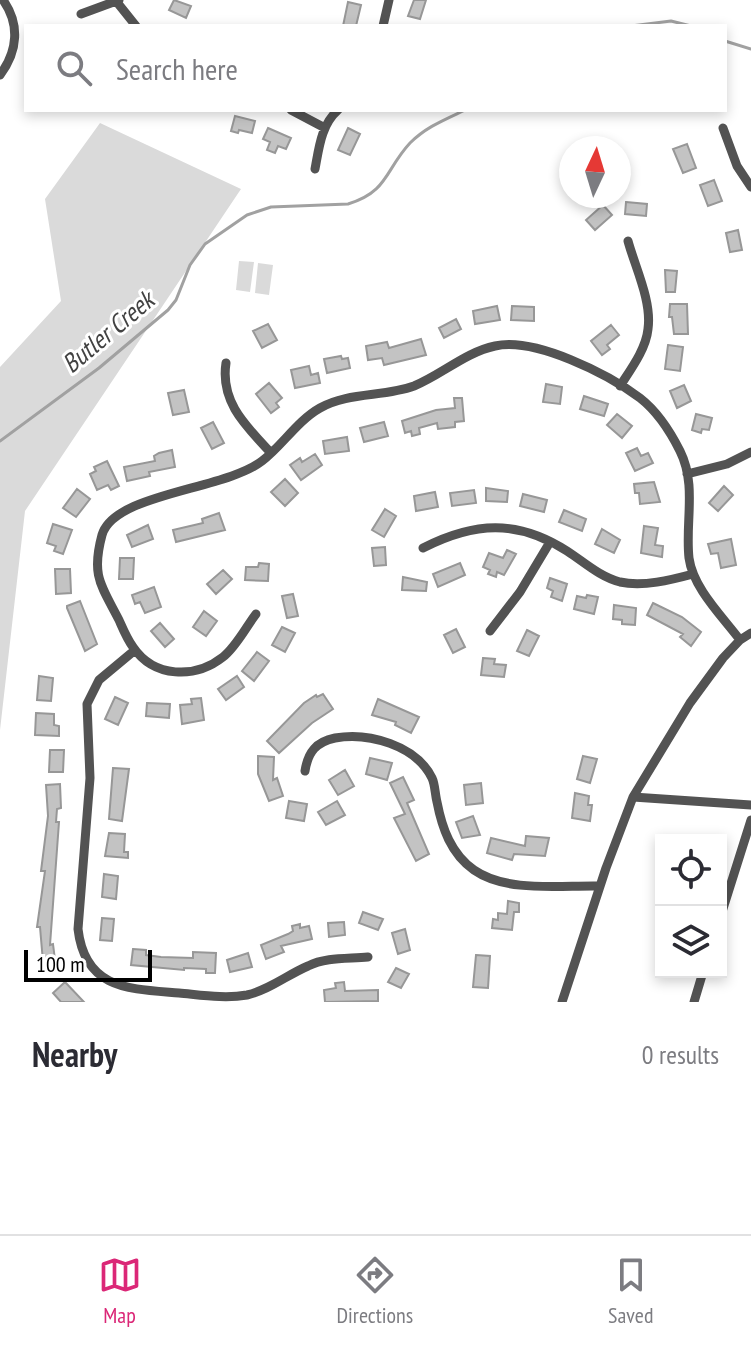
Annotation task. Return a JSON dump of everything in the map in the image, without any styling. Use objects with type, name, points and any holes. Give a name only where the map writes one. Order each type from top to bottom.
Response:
[{"type":"street","points":[[0,75],[15,41],[15,23],[3,0]]},
{"type":"street","points":[[81,14],[118,0],[135,24]]},
{"type":"street","points":[[383,24],[389,0]]},
{"type":"street","points":[[295,112],[325,128]]},
{"type":"street","points":[[315,169],[320,138],[336,112]]},
{"type":"street","points":[[723,128],[737,166],[751,187]]},
{"type":"street","points":[[620,386],[637,358],[648,330],[647,310],[628,241]]},
{"type":"street","points":[[256,614],[225,656],[205,668],[184,674],[167,671],[149,662],[135,650],[97,576],[98,550],[105,525],[118,514],[146,501],[242,473],[263,461],[316,410],[332,402],[413,386],[494,346],[518,345],[554,354],[620,386],[641,398],[666,425],[682,455],[687,474],[689,559],[693,574],[740,640]]},
{"type":"street","points":[[226,363],[224,379],[227,398],[246,426],[271,453]]},
{"type":"street","points":[[687,474],[727,464],[751,452]]},
{"type":"street","points":[[423,548],[452,533],[485,526],[521,530],[550,542],[600,574],[621,582],[650,583],[693,574]]},
{"type":"street","points":[[490,631],[520,592],[550,542]]},
{"type":"street","points":[[562,1002],[633,797],[690,703],[740,640],[751,633]]},
{"type":"street","points":[[135,650],[99,680],[87,704],[90,778],[78,929],[83,951],[94,970],[120,987],[239,996],[261,990],[314,963],[368,957]]},
{"type":"street","points":[[305,771],[309,753],[318,744],[334,738],[373,738],[399,746],[417,759],[432,778],[441,825],[450,845],[464,863],[494,880],[529,885],[600,886]]},
{"type":"street","points":[[633,797],[751,805]]},
{"type":"street","points":[[724,906],[751,820]]},
{"type":"street","points":[[694,1002],[701,978]]},
{"type":"shaded area","points":[[100,123],[241,189],[25,511],[0,730],[0,367],[61,301],[45,199]]},
{"type":"shaded area","points":[[239,261],[254,262],[250,292],[236,290]]},
{"type":"shaded area","points":[[258,263],[273,265],[269,295],[255,293]]},
{"type":"building","points":[[174,0],[191,6],[186,18],[169,10]]},
{"type":"building","points":[[414,0],[426,0],[420,19],[408,16]]},
{"type":"building","points":[[348,2],[361,5],[356,24],[343,24]]},
{"type":"building","points":[[235,116],[255,121],[252,133],[231,131]]},
{"type":"building","points":[[268,128],[291,138],[286,149],[278,146],[275,153],[267,150],[270,142],[263,139]]},
{"type":"building","points":[[348,128],[360,134],[350,155],[338,150]]},
{"type":"building","points":[[687,144],[696,168],[683,173],[673,149]]},
{"type":"building","points":[[714,180],[722,201],[708,206],[700,185]]},
{"type":"building","points":[[631,202],[647,204],[646,216],[625,214],[626,208],[631,208]]},
{"type":"building","points":[[600,208],[606,208],[612,215],[595,230],[586,220]]},
{"type":"building","points":[[738,230],[742,250],[730,252],[726,233]]},
{"type":"building","points":[[665,270],[677,271],[675,292],[666,292]]},
{"type":"building","points":[[670,304],[687,304],[688,334],[674,334],[672,317],[669,317]]},
{"type":"building","points":[[497,306],[500,320],[475,324],[473,311]]},
{"type":"building","points":[[512,306],[534,307],[534,321],[511,320]]},
{"type":"building","points":[[456,319],[461,329],[444,338],[439,328]]},
{"type":"building","points":[[268,324],[277,340],[262,348],[253,331]]},
{"type":"building","points":[[611,325],[619,335],[607,345],[610,349],[602,355],[591,341]]},
{"type":"building","points":[[421,339],[426,355],[384,365],[382,358],[368,360],[366,346],[387,342],[389,348]]},
{"type":"building","points":[[668,345],[683,347],[680,371],[665,369]]},
{"type":"building","points":[[341,356],[342,359],[348,358],[350,368],[327,373],[324,359]]},
{"type":"building","points":[[309,366],[311,375],[318,373],[320,383],[295,388],[291,370]]},
{"type":"building","points":[[269,383],[282,398],[276,403],[279,407],[271,413],[256,394]]},
{"type":"building","points":[[546,384],[562,387],[560,404],[543,402]]},
{"type":"building","points":[[684,385],[691,401],[677,408],[670,391]]},
{"type":"building","points":[[184,390],[189,412],[173,415],[168,393]]},
{"type":"building","points":[[584,396],[608,404],[604,416],[580,409]]},
{"type":"building","points":[[454,398],[462,398],[464,421],[455,422],[455,427],[438,429],[437,423],[419,428],[420,434],[412,436],[411,431],[405,433],[402,421],[436,410],[455,408]]},
{"type":"building","points":[[617,414],[632,426],[622,438],[607,425]]},
{"type":"building","points":[[696,414],[712,418],[709,430],[702,429],[701,433],[692,430]]},
{"type":"building","points":[[213,422],[224,443],[212,449],[201,428]]},
{"type":"building","points":[[384,422],[388,436],[364,442],[360,428]]},
{"type":"building","points":[[347,437],[349,451],[325,454],[323,441]]},
{"type":"building","points":[[637,448],[641,456],[648,453],[653,463],[635,471],[626,453]]},
{"type":"building","points":[[172,450],[175,467],[149,472],[150,476],[127,481],[124,467],[155,461],[154,456]]},
{"type":"building","points":[[315,454],[322,465],[301,480],[290,465]]},
{"type":"building","points":[[107,461],[119,486],[111,490],[108,485],[97,490],[90,474],[96,471],[94,467]]},
{"type":"building","points":[[285,479],[298,493],[285,506],[271,492]]},
{"type":"building","points":[[654,482],[660,502],[640,504],[634,484]]},
{"type":"building","points":[[724,486],[733,495],[718,511],[709,503]]},
{"type":"building","points":[[486,488],[508,491],[507,502],[486,501]]},
{"type":"building","points":[[77,489],[90,499],[76,517],[63,508]]},
{"type":"building","points":[[474,490],[476,503],[452,506],[450,493]]},
{"type":"building","points":[[435,492],[438,507],[416,511],[414,496]]},
{"type":"building","points":[[523,494],[547,500],[544,512],[520,506]]},
{"type":"building","points":[[385,509],[396,516],[384,537],[372,530]]},
{"type":"building","points":[[564,510],[586,519],[582,531],[559,522]]},
{"type":"building","points":[[219,513],[225,530],[176,542],[173,530],[203,523],[202,519]]},
{"type":"building","points":[[53,524],[72,530],[63,554],[54,551],[56,546],[47,543]]},
{"type":"building","points":[[148,525],[153,539],[132,547],[127,535]]},
{"type":"building","points":[[644,526],[658,528],[655,545],[663,546],[662,557],[641,553]]},
{"type":"building","points":[[602,529],[620,540],[614,553],[595,544]]},
{"type":"building","points":[[731,539],[736,565],[721,568],[718,553],[711,554],[708,544]]},
{"type":"building","points":[[385,547],[386,565],[374,566],[372,548]]},
{"type":"building","points":[[507,550],[516,554],[504,575],[497,572],[496,577],[488,574],[490,570],[483,567],[489,553],[503,558]]},
{"type":"building","points":[[120,558],[134,558],[133,579],[119,579]]},
{"type":"building","points":[[259,563],[269,564],[268,581],[245,580],[246,567],[258,567]]},
{"type":"building","points":[[460,563],[465,575],[438,587],[433,574]]},
{"type":"building","points":[[55,569],[70,569],[71,593],[56,594]]},
{"type":"building","points":[[223,570],[232,579],[216,594],[207,584]]},
{"type":"building","points":[[403,577],[427,582],[426,591],[402,590]]},
{"type":"building","points":[[550,578],[567,584],[562,601],[551,597],[553,591],[547,588]]},
{"type":"building","points":[[154,587],[161,607],[145,613],[140,602],[135,604],[132,595]]},
{"type":"building","points":[[293,594],[298,616],[287,618],[282,596]]},
{"type":"building","points":[[587,595],[598,597],[594,614],[574,609],[577,596],[586,598]]},
{"type":"building","points":[[80,601],[97,644],[85,651],[67,608]]},
{"type":"building","points":[[653,603],[682,617],[701,632],[691,646],[680,637],[683,634],[647,615]]},
{"type":"building","points":[[614,605],[636,608],[635,625],[622,624],[622,620],[613,619]]},
{"type":"building","points":[[204,611],[217,621],[206,636],[193,627]]},
{"type":"building","points":[[160,623],[174,639],[165,647],[151,631]]},
{"type":"building","points":[[282,627],[295,633],[285,652],[272,645]]},
{"type":"building","points":[[456,629],[465,647],[453,653],[444,635]]},
{"type":"building","points":[[527,630],[539,636],[529,656],[517,651]]},
{"type":"building","points":[[257,652],[269,661],[254,681],[242,671]]},
{"type":"building","points":[[483,658],[495,659],[494,664],[506,665],[504,677],[481,675]]},
{"type":"building","points":[[39,676],[53,678],[51,701],[37,700]]},
{"type":"building","points":[[237,676],[244,687],[226,700],[218,689]]},
{"type":"building","points":[[323,694],[333,709],[312,723],[279,753],[267,741],[304,703]]},
{"type":"building","points":[[115,697],[128,703],[118,725],[105,719]]},
{"type":"building","points":[[201,698],[204,720],[182,724],[180,705],[192,704],[191,699]]},
{"type":"building","points":[[378,699],[419,717],[411,733],[395,725],[396,722],[372,715]]},
{"type":"building","points":[[147,703],[170,704],[169,718],[146,716]]},
{"type":"building","points":[[36,713],[54,714],[54,725],[59,726],[59,736],[35,735]]},
{"type":"building","points":[[50,750],[64,750],[63,772],[49,772]]},
{"type":"building","points":[[258,756],[274,757],[273,780],[277,778],[283,796],[269,801],[258,774]]},
{"type":"building","points":[[583,756],[597,759],[590,783],[577,779]]},
{"type":"building","points":[[370,758],[392,763],[387,780],[366,774]]},
{"type":"building","points":[[113,768],[129,769],[122,821],[109,819]]},
{"type":"building","points":[[345,770],[354,786],[338,795],[329,780]]},
{"type":"building","points":[[403,777],[414,800],[407,803],[429,854],[416,861],[394,818],[405,814],[390,783]]},
{"type":"building","points":[[481,783],[483,803],[466,805],[464,785]]},
{"type":"building","points":[[60,784],[61,808],[57,809],[56,822],[59,822],[50,945],[53,944],[55,960],[43,962],[40,927],[37,927],[45,871],[41,871],[48,816],[46,785]]},
{"type":"building","points":[[575,793],[589,796],[588,805],[592,805],[590,821],[572,818]]},
{"type":"building","points":[[289,801],[307,804],[304,821],[286,818]]},
{"type":"building","points":[[337,801],[345,815],[326,825],[318,812]]},
{"type":"building","points":[[473,816],[480,835],[462,838],[456,822]]},
{"type":"building","points":[[109,833],[125,834],[124,852],[128,852],[128,858],[105,856]]},
{"type":"building","points":[[526,836],[549,838],[545,856],[514,854],[512,860],[487,853],[491,838],[525,846]]},
{"type":"building","points":[[104,874],[118,876],[116,899],[102,897]]},
{"type":"building","points":[[508,901],[519,903],[519,912],[514,912],[512,930],[492,928],[493,919],[498,920],[498,913],[507,914]]},
{"type":"building","points":[[363,912],[383,919],[378,930],[359,923]]},
{"type":"building","points":[[102,918],[114,919],[112,941],[100,940]]},
{"type":"building","points":[[344,922],[345,935],[329,937],[328,923]]},
{"type":"building","points":[[300,924],[300,928],[309,926],[312,939],[281,946],[284,952],[266,959],[261,945],[288,934],[293,931],[292,926]]},
{"type":"building","points":[[405,929],[410,950],[398,954],[392,933]]},
{"type":"building","points":[[133,949],[146,950],[146,955],[161,957],[193,958],[193,952],[216,953],[215,973],[206,973],[206,969],[131,965]]},
{"type":"building","points":[[248,953],[252,967],[230,972],[227,960]]},
{"type":"building","points":[[476,955],[490,956],[488,988],[473,987]]},
{"type":"building","points":[[396,968],[409,974],[401,988],[388,982]]},
{"type":"building","points":[[65,982],[84,1002],[61,1002],[53,993]]},
{"type":"building","points":[[344,982],[345,991],[378,990],[378,1001],[325,1002],[324,990],[336,988],[335,983]]},
{"type":"waterway","name":"Butler Creek","points":[[647,24],[671,21],[683,24]]},
{"type":"waterway","name":"Butler Creek","points":[[727,42],[751,49]]},
{"type":"waterway","name":"Butler Creek","points":[[0,441],[99,368],[168,310],[176,300],[190,265],[205,244],[247,215],[271,207],[348,204],[361,199],[379,187],[416,137],[461,112]]}]
